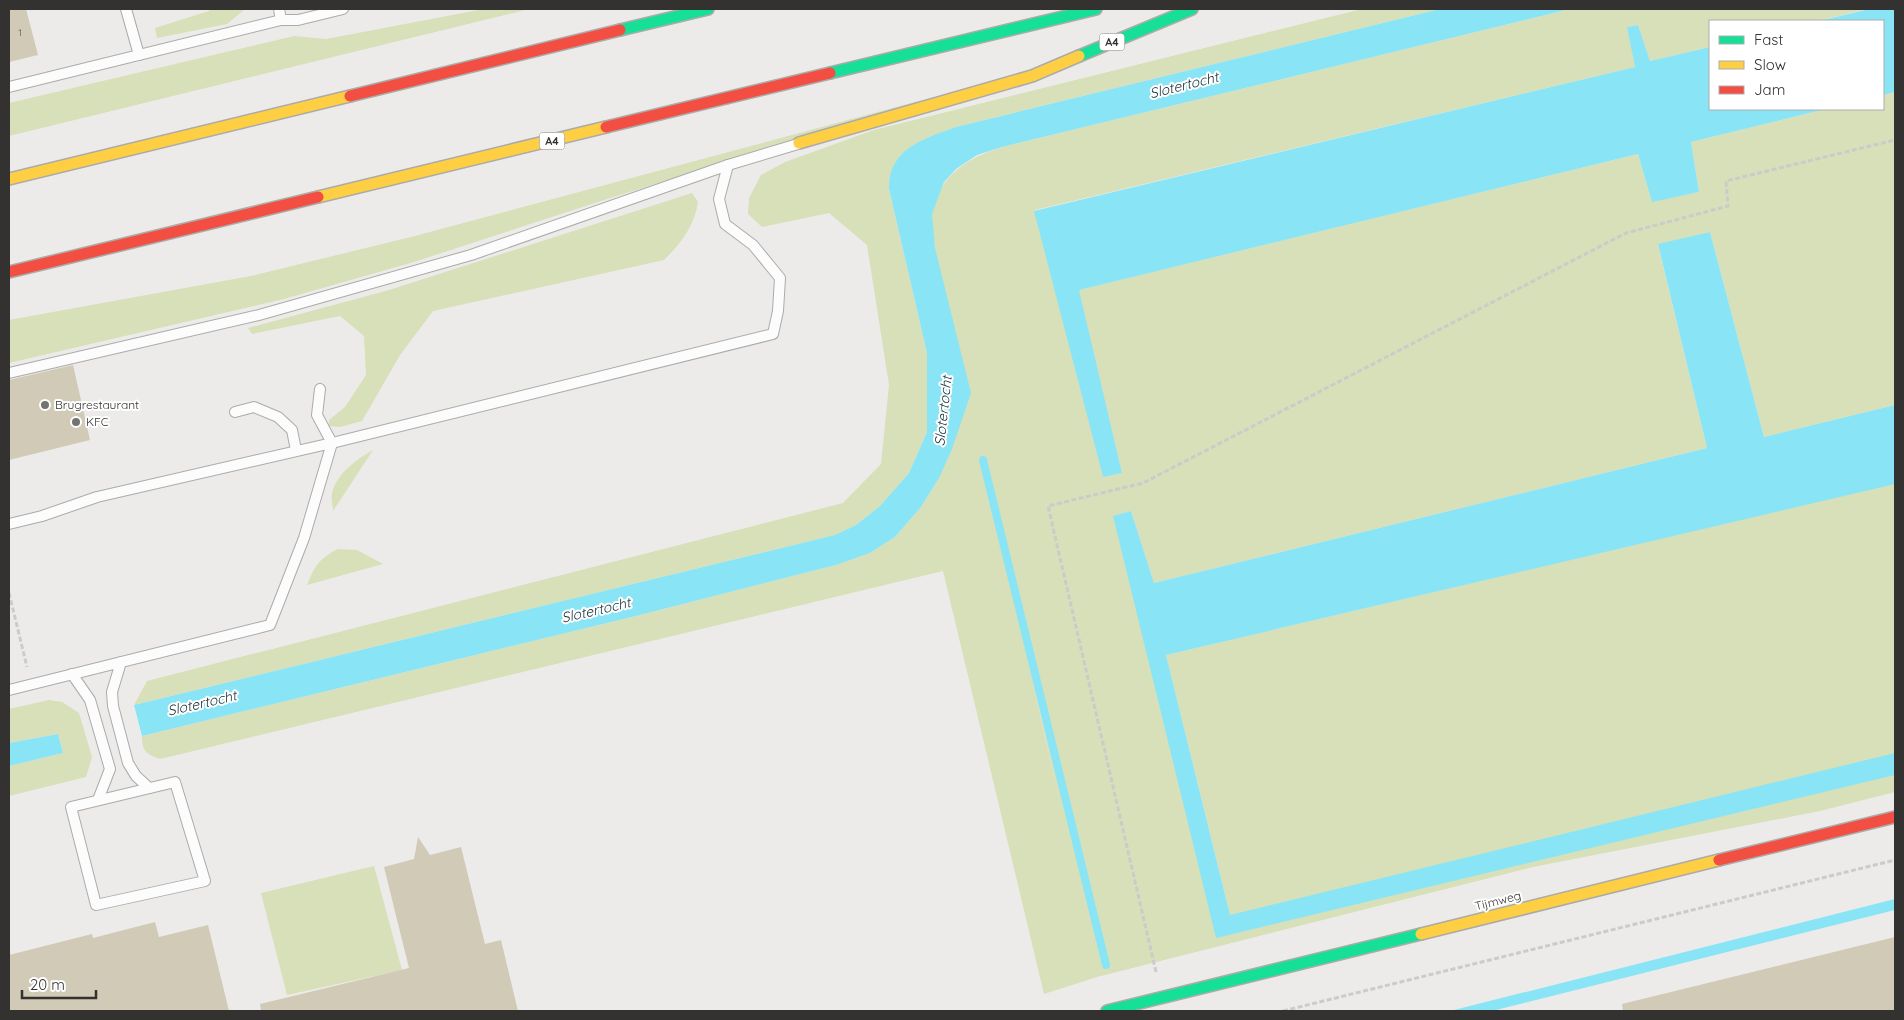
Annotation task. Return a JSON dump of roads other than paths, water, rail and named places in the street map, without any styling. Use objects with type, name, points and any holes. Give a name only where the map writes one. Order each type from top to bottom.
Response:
[{"type":"main road","points":[[9,180],[708,9]]},
{"type":"main road","name":"A4","points":[[9,272],[1096,9]]},
{"type":"main road","name":"A4","points":[[799,143],[1032,76],[1192,9]]},
{"type":"main road","name":"Tijmweg","points":[[1106,1011],[1895,817]]},
{"type":"lane","points":[[126,9],[139,55]]},
{"type":"lane","points":[[279,9],[282,20]]},
{"type":"lane","points":[[9,87],[282,20],[298,20],[344,9]]},
{"type":"lane","name":"A4","points":[[9,373],[258,314],[471,255],[728,165],[799,143]]},
{"type":"lane","points":[[9,524],[42,516],[97,497],[332,443],[773,334],[778,311],[780,278],[753,245],[725,224],[719,199],[728,165]]},
{"type":"lane","points":[[9,690],[270,625],[304,538],[332,443],[317,415],[320,389]]},
{"type":"lane","points":[[236,412],[254,407],[278,417],[292,430],[296,450]]},
{"type":"lane","points":[[121,662],[112,692],[113,706],[128,763],[136,776],[149,788]]},
{"type":"lane","points":[[72,674],[90,700],[110,769],[98,800]]},
{"type":"lane","points":[[175,782],[205,881],[96,905],[71,806],[98,800],[175,782]]},
{"type":"water","name":"Slotertocht","points":[[1440,9],[1570,9],[1002,147],[977,155],[956,169],[944,182],[932,214],[935,248],[971,393],[952,449],[939,478],[921,507],[895,537],[870,553],[836,565],[636,616],[142,736],[134,705],[835,535],[856,525],[880,506],[909,473],[927,432],[927,353],[889,189],[890,175],[895,164],[910,147],[920,141],[956,127]]},
{"type":"water","points":[[1870,9],[1895,9],[1895,92],[1884,95],[1884,20],[1822,20]]},
{"type":"water","points":[[1638,25],[1650,61],[1709,47],[1709,110],[1822,110],[1691,142],[1699,192],[1652,202],[1638,154],[1079,290],[1122,473],[1103,477],[1034,211],[1635,67],[1627,27]]},
{"type":"water","points":[[1710,232],[1764,437],[1895,405],[1895,484],[1166,655],[1230,915],[1895,753],[1895,775],[1216,938],[1113,516],[1131,511],[1154,583],[1707,448],[1658,244]]},
{"type":"water","points":[[58,734],[63,753],[9,766],[9,743]]},
{"type":"water","points":[[1895,899],[1895,910],[1492,1011],[1450,1011]]},
{"type":"waterway","points":[[983,460],[1106,965]]},
{"type":"place","name":"Brugrestaurant","points":[[45,405]]},
{"type":"place","name":"KFC","points":[[76,422]]}]
